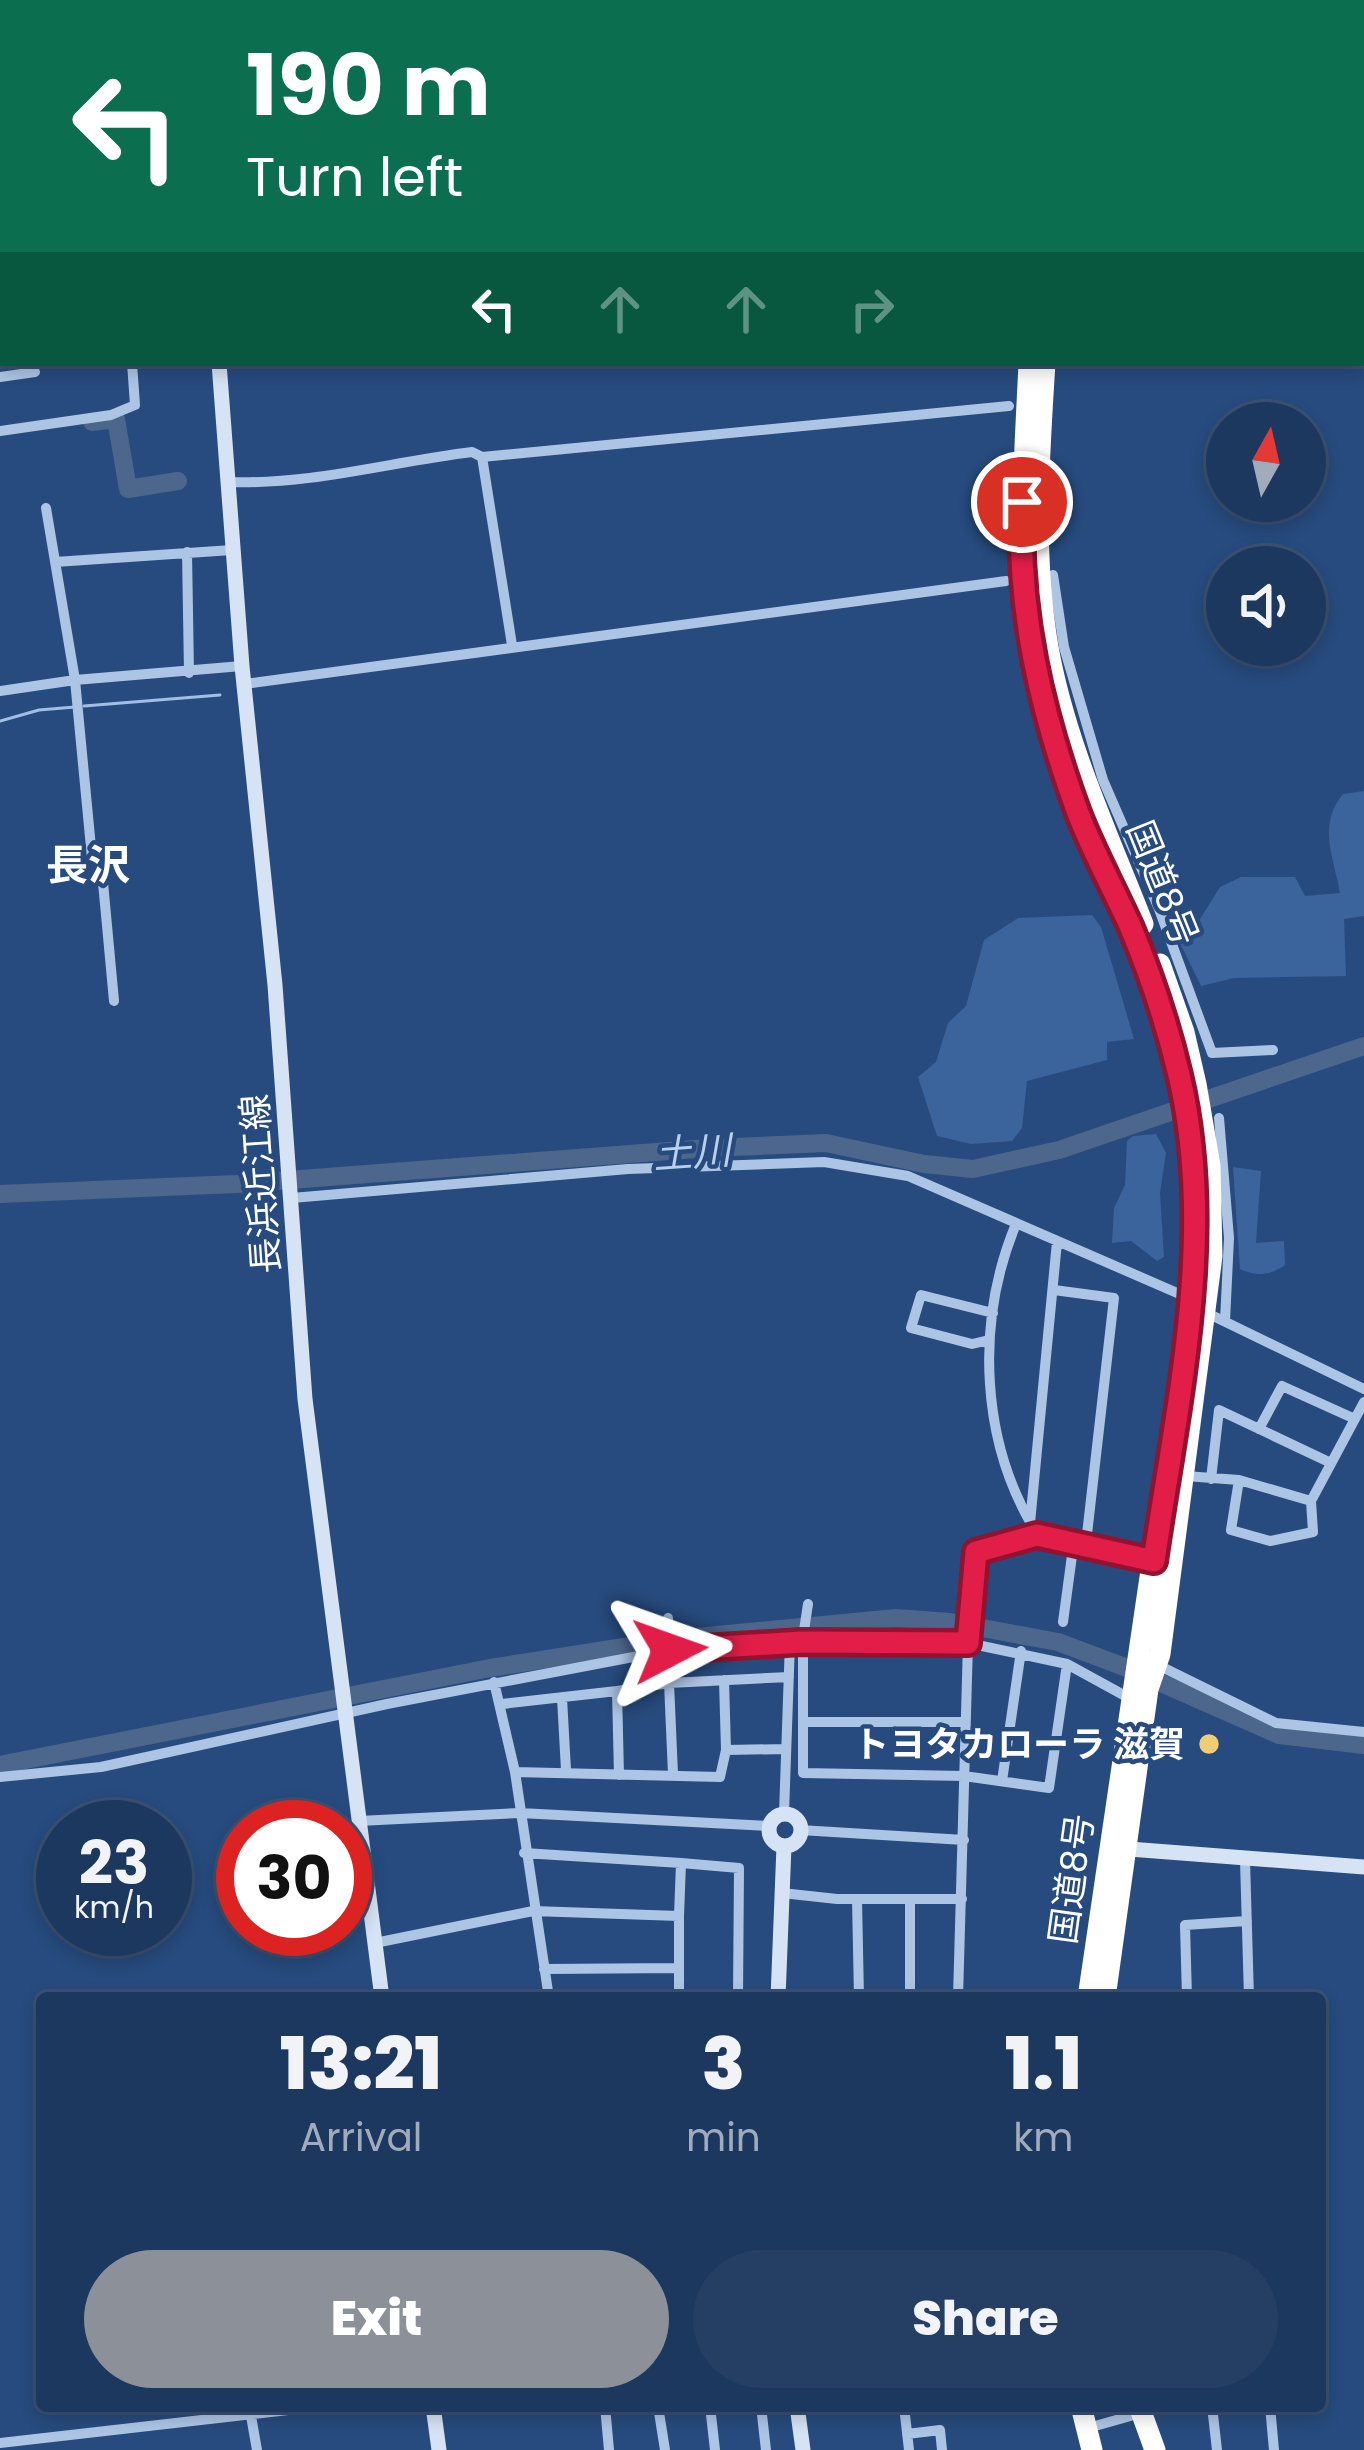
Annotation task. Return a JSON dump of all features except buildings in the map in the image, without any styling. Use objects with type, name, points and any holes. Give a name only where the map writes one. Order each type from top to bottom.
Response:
[{"type":"highway","name":"国道8号","points":[[1029,366],[1021,539],[1031,651],[1049,726],[1079,815],[1160,1003],[1189,1086]]},
{"type":"highway","name":"国道8号","points":[[1045,366],[1039,537],[1048,648],[1071,733],[1173,995],[1201,1168],[1195,1254],[1207,1311],[1185,1476],[1164,1562]]},
{"type":"highway","name":"国道8号","points":[[1106,1992],[1136,1690],[1156,1656],[1164,1562],[1207,1311]]},
{"type":"highway","name":"国道8号","points":[[1089,1992],[1118,1848]]},
{"type":"highway","points":[[1141,2412],[1155,2450]]},
{"type":"main road","name":"長浜近江線","points":[[219,366],[289,1161],[304,1399],[356,1800]]},
{"type":"main road","points":[[784,1814],[797,1820],[800,1830],[794,1843],[784,1846],[772,1839],[770,1826],[784,1814]]},
{"type":"main road","points":[[778,1992],[784,1846]]},
{"type":"main road","points":[[1118,1848],[1364,1867]]},
{"type":"main road","name":"長浜近江線","points":[[372,1919],[381,1992]]},
{"type":"main road","points":[[434,2412],[439,2450]]},
{"type":"main road","points":[[798,2412],[802,2450]]},
{"type":"street","points":[[0,431],[111,415],[135,404],[132,366]]},
{"type":"street","points":[[0,377],[34,372]]},
{"type":"street","points":[[229,482],[298,482],[397,461],[472,452],[482,457],[1009,406]]},
{"type":"street","points":[[482,457],[512,645]]},
{"type":"street","points":[[46,508],[75,680],[92,858],[101,861],[114,1000]]},
{"type":"street","points":[[56,562],[232,550]]},
{"type":"street","points":[[187,552],[189,673]]},
{"type":"street","points":[[1053,575],[1064,647],[1103,780],[1160,909],[1212,1054],[1274,1050]]},
{"type":"street","points":[[0,691],[75,680],[189,673],[244,675],[1006,580]]},
{"type":"street","points":[[1207,1311],[1228,1238],[1219,1118]]},
{"type":"street","points":[[291,1195],[628,1169],[824,1162],[908,1175],[1207,1311],[1364,1390]]},
{"type":"street","points":[[1016,1225],[1005,1250],[989,1340],[990,1411],[1020,1507],[1034,1529]]},
{"type":"street","points":[[1034,1529],[1057,1242]]},
{"type":"street","points":[[1054,1290],[1114,1298],[1080,1542],[1063,1622]]},
{"type":"street","points":[[989,1340],[972,1344],[911,1328],[921,1295],[993,1313]]},
{"type":"street","points":[[1259,1429],[1282,1386],[1355,1419]]},
{"type":"street","points":[[1239,1480],[1231,1530],[1270,1541],[1313,1532],[1311,1501],[1364,1402]]},
{"type":"street","points":[[1211,1479],[1219,1410],[1331,1463]]},
{"type":"street","points":[[1185,1476],[1239,1480],[1311,1501]]},
{"type":"street","points":[[958,1992],[968,1640],[976,1552],[1034,1529],[1164,1562]]},
{"type":"street","points":[[784,1814],[789,1677],[807,1606]]},
{"type":"street","points":[[668,1618],[670,1650]]},
{"type":"street","points":[[798,1640],[803,1773],[964,1776],[1048,1788],[1067,1664]]},
{"type":"street","points":[[0,1777],[100,1767],[494,1682],[670,1650],[798,1640],[968,1640],[1067,1664],[1136,1690]]},
{"type":"street","points":[[1003,1781],[1021,1652]]},
{"type":"street","points":[[1156,1656],[1276,1723],[1364,1732]]},
{"type":"street","points":[[502,1704],[669,1683],[789,1677]]},
{"type":"street","points":[[515,1772],[721,1778],[726,1750],[724,1680]]},
{"type":"street","points":[[494,1682],[515,1772],[548,1992]]},
{"type":"street","points":[[669,1683],[673,1774]]},
{"type":"street","points":[[616,1690],[619,1774]]},
{"type":"street","points":[[562,1698],[566,1770]]},
{"type":"street","points":[[803,1722],[965,1722]]},
{"type":"street","points":[[726,1750],[786,1749]]},
{"type":"street","points":[[372,1820],[520,1813],[770,1826]]},
{"type":"street","points":[[800,1830],[964,1840]]},
{"type":"street","points":[[524,1853],[739,1868],[738,1992]]},
{"type":"street","points":[[1245,1860],[1249,1992]]},
{"type":"street","points":[[679,1992],[681,1863]]},
{"type":"street","points":[[782,1893],[962,1899]]},
{"type":"street","points":[[857,1899],[859,1992]]},
{"type":"street","points":[[910,1899],[910,1992]]},
{"type":"street","points":[[375,1942],[533,1911],[679,1916]]},
{"type":"street","points":[[1186,1992],[1185,1924],[1247,1922]]},
{"type":"street","points":[[544,1969],[679,1968]]},
{"type":"street","points":[[0,2443],[280,2412]]},
{"type":"street","points":[[606,2412],[609,2450]]},
{"type":"street","points":[[659,2412],[665,2450]]},
{"type":"street","points":[[711,2412],[716,2450]]},
{"type":"street","points":[[762,2412],[766,2450]]},
{"type":"street","points":[[905,2412],[909,2450]]},
{"type":"street","points":[[1086,2428],[1131,2412]]},
{"type":"street","points":[[1213,2412],[1216,2450]]},
{"type":"street","points":[[1271,2412],[1274,2450]]},
{"type":"street","points":[[251,2416],[257,2450]]},
{"type":"street","points":[[908,2434],[940,2430],[942,2450]]},
{"type":"street","points":[[90,2433],[92,2450]]},
{"type":"shaded area","points":[[1364,791],[1364,916],[1344,919],[1346,976],[1234,978],[1201,986],[1178,939],[1192,932],[1220,887],[1241,877],[1295,877],[1305,896],[1340,893],[1330,842],[1331,818],[1343,794]]},
{"type":"shaded area","points":[[1092,915],[1101,927],[1134,1039],[1107,1042],[1107,1060],[1027,1081],[1022,1128],[1012,1141],[971,1144],[937,1136],[918,1077],[936,1062],[948,1023],[966,1006],[984,940],[1018,918]]},
{"type":"shaded area","points":[[1156,1134],[1166,1153],[1160,1193],[1164,1257],[1157,1261],[1131,1241],[1112,1243],[1114,1208],[1125,1185],[1127,1141]]},
{"type":"shaded area","points":[[1233,1167],[1261,1171],[1256,1243],[1284,1241],[1285,1265],[1274,1271],[1258,1274],[1240,1269]]},
{"type":"waterway","points":[[92,422],[116,419],[128,489],[178,481]]},
{"type":"waterway","points":[[84,706],[220,695]]},
{"type":"waterway","points":[[0,721],[39,710],[75,707]]},
{"type":"waterway","name":"土川","points":[[0,1194],[236,1184],[826,1143],[924,1164],[973,1169],[1059,1150],[1364,1046]]},
{"type":"waterway","points":[[0,1765],[490,1668],[675,1639],[896,1618],[950,1622],[1058,1642],[1279,1735],[1364,1745]]},
{"type":"place","name":"トヨタカローラ 滋賀","points":[[1209,1744]]},
{"type":"district","name":"長沢","points":[[88,865]]},
{"type":"route","points":[[670,1650],[802,1642],[968,1643],[976,1552],[1037,1535],[1154,1561],[1191,1299],[1195,1254],[1192,1170],[1181,1087],[1160,1003],[1079,815],[1049,726],[1025,612],[1022,502]]}]
